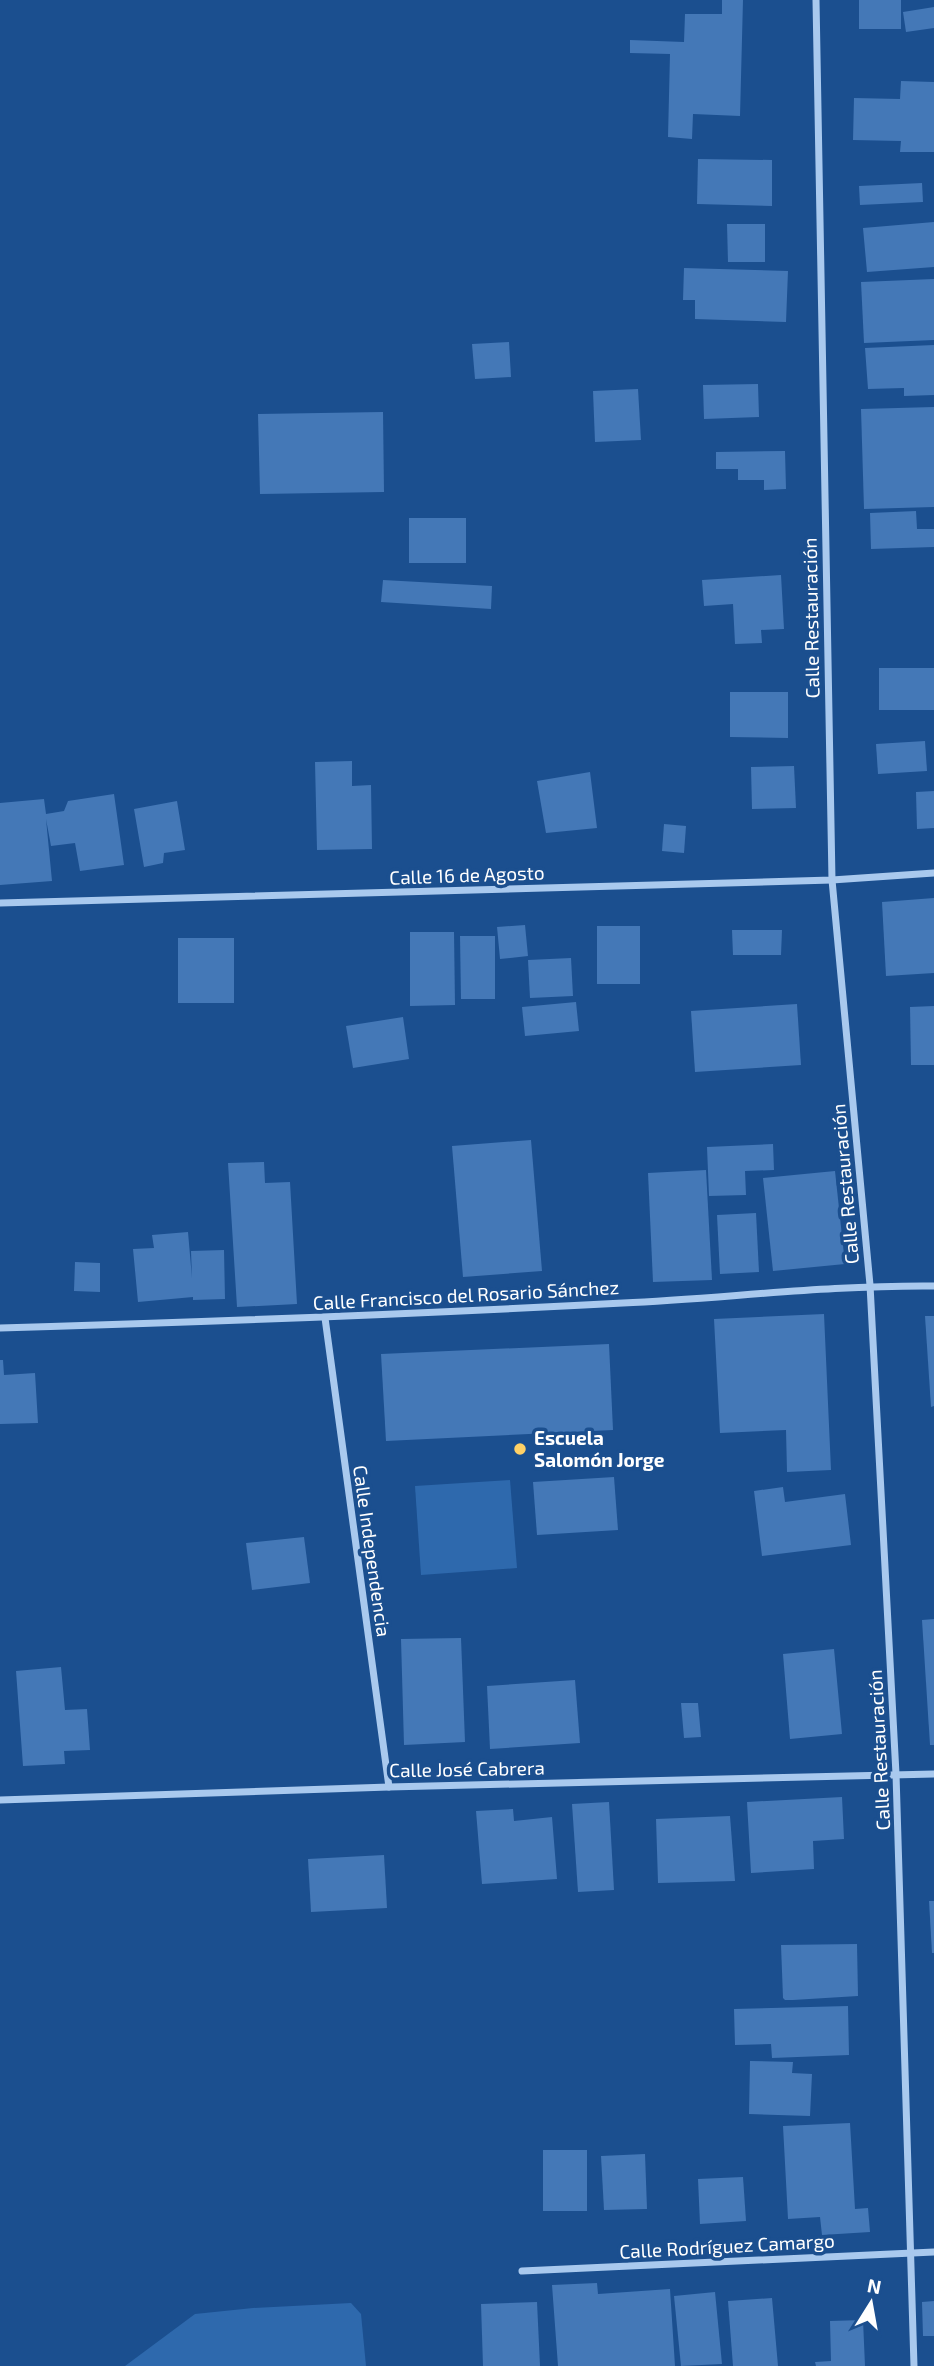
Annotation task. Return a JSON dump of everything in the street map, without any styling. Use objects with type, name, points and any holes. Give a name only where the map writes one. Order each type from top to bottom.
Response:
[{"type":"street","name":"Calle Restauración","points":[[816,0],[832,880],[870,1286],[896,1774],[914,2366]]},
{"type":"street","name":"Calle 16 de Agosto","points":[[0,904],[832,880],[934,873]]},
{"type":"street","name":"Calle Francisco del Rosario Sánchez","points":[[0,1328],[325,1318],[674,1301],[870,1286],[934,1286]]},
{"type":"street","name":"Calle Independencia","points":[[325,1318],[388,1787]]},
{"type":"street","name":"Calle José Cabrera","points":[[0,1800],[388,1787],[934,1774]]},
{"type":"street","name":"Calle Rodríguez Camargo","points":[[522,2271],[934,2252]]},
{"type":"shaded area","points":[[510,1480],[517,1568],[421,1575],[415,1486]]},
{"type":"shaded area","points":[[351,2303],[361,2314],[366,2366],[125,2366],[195,2314]]},
{"type":"building","points":[[722,0],[743,0],[740,116],[693,114],[692,139],[668,137],[670,54],[630,53],[630,40],[684,42],[685,14],[722,14]]},
{"type":"building","points":[[859,0],[901,0],[901,29],[859,29]]},
{"type":"building","points":[[934,7],[934,28],[906,32],[903,12]]},
{"type":"building","points":[[901,81],[934,82],[934,152],[900,152],[901,141],[853,140],[854,98],[900,99]]},
{"type":"building","points":[[698,159],[772,160],[772,206],[697,204]]},
{"type":"building","points":[[922,183],[923,202],[860,205],[859,186]]},
{"type":"building","points":[[934,222],[934,267],[867,272],[863,228]]},
{"type":"building","points":[[727,224],[765,224],[765,262],[728,262]]},
{"type":"building","points":[[684,268],[788,271],[786,322],[695,319],[695,300],[683,300]]},
{"type":"building","points":[[934,279],[934,340],[864,343],[861,282]]},
{"type":"building","points":[[509,342],[511,377],[475,379],[472,344]]},
{"type":"building","points":[[934,345],[934,395],[904,396],[904,388],[868,389],[865,348]]},
{"type":"building","points":[[758,384],[759,417],[704,419],[703,385]]},
{"type":"building","points":[[638,389],[641,440],[595,442],[593,391]]},
{"type":"building","points":[[934,407],[934,507],[864,509],[861,409]]},
{"type":"building","points":[[383,412],[384,492],[260,494],[258,414]]},
{"type":"building","points":[[785,451],[786,489],[764,490],[764,480],[738,480],[738,469],[716,469],[716,452]]},
{"type":"building","points":[[916,511],[917,529],[934,529],[934,547],[871,549],[870,513]]},
{"type":"building","points":[[409,518],[466,518],[466,563],[409,563]]},
{"type":"building","points":[[781,575],[784,629],[761,630],[762,643],[735,644],[733,604],[704,606],[702,580]]},
{"type":"building","points":[[383,580],[492,586],[491,609],[381,602]]},
{"type":"building","points":[[879,668],[934,668],[934,710],[879,710]]},
{"type":"building","points":[[730,692],[788,692],[788,738],[730,737]]},
{"type":"building","points":[[925,741],[927,771],[878,774],[876,744]]},
{"type":"building","points":[[352,761],[352,786],[371,785],[372,849],[317,850],[315,762]]},
{"type":"building","points":[[794,766],[796,808],[752,809],[751,767]]},
{"type":"building","points":[[590,772],[597,828],[546,833],[537,781]]},
{"type":"building","points":[[934,791],[934,828],[917,829],[916,792]]},
{"type":"building","points":[[114,794],[124,865],[80,871],[75,843],[51,846],[46,819],[52,881],[0,885],[0,803],[44,799],[46,814],[64,811],[68,801]]},
{"type":"building","points":[[177,801],[185,850],[164,853],[163,863],[144,867],[134,809]]},
{"type":"building","points":[[664,824],[686,826],[684,853],[662,851]]},
{"type":"building","points":[[934,898],[934,973],[886,976],[882,902]]},
{"type":"building","points":[[525,925],[528,956],[500,959],[497,927]]},
{"type":"building","points":[[597,926],[640,926],[640,984],[597,984]]},
{"type":"building","points":[[732,930],[782,930],[781,955],[733,955]]},
{"type":"building","points":[[410,932],[454,932],[455,1005],[410,1006]]},
{"type":"building","points":[[460,936],[495,936],[495,999],[461,999]]},
{"type":"building","points":[[178,938],[234,938],[234,1003],[178,1003]]},
{"type":"building","points":[[571,958],[573,996],[530,998],[528,960]]},
{"type":"building","points":[[576,1002],[579,1031],[525,1036],[522,1007]]},
{"type":"building","points":[[797,1004],[801,1065],[695,1072],[691,1011]]},
{"type":"building","points":[[934,1006],[934,1065],[911,1065],[910,1007]]},
{"type":"building","points":[[403,1017],[409,1059],[353,1068],[346,1026]]},
{"type":"building","points":[[531,1140],[542,1271],[463,1277],[452,1146]]},
{"type":"building","points":[[773,1144],[774,1170],[745,1171],[746,1195],[709,1196],[707,1147]]},
{"type":"building","points":[[264,1162],[265,1183],[290,1182],[297,1304],[237,1307],[228,1163]]},
{"type":"building","points":[[706,1170],[712,1280],[653,1282],[648,1173]]},
{"type":"building","points":[[835,1171],[845,1264],[773,1271],[763,1178]]},
{"type":"building","points":[[756,1213],[759,1272],[720,1274],[717,1215]]},
{"type":"building","points":[[188,1232],[192,1278],[191,1251],[224,1250],[225,1299],[193,1300],[193,1297],[138,1302],[133,1249],[154,1248],[152,1235]]},
{"type":"building","points":[[75,1262],[100,1263],[100,1292],[74,1291]]},
{"type":"building","points":[[824,1314],[831,1470],[787,1472],[786,1430],[720,1433],[714,1319]]},
{"type":"building","points":[[925,1316],[934,1316],[934,1406],[931,1407]]},
{"type":"building","points":[[609,1344],[613,1430],[386,1441],[381,1354]]},
{"type":"building","points":[[0,1360],[3,1360],[4,1375],[35,1373],[38,1423],[0,1424]]},
{"type":"building","points":[[614,1477],[618,1530],[537,1535],[533,1482]]},
{"type":"building","points":[[783,1487],[785,1502],[845,1494],[851,1545],[762,1556],[754,1491]]},
{"type":"building","points":[[304,1537],[310,1583],[252,1590],[246,1543]]},
{"type":"building","points":[[934,1619],[934,1745],[930,1745],[922,1620]]},
{"type":"building","points":[[461,1638],[465,1742],[404,1745],[401,1639]]},
{"type":"building","points":[[834,1649],[842,1734],[790,1739],[783,1654]]},
{"type":"building","points":[[61,1667],[65,1710],[87,1709],[90,1750],[64,1751],[65,1764],[23,1766],[16,1671]]},
{"type":"building","points":[[575,1680],[580,1743],[490,1749],[487,1686]]},
{"type":"building","points":[[681,1703],[698,1703],[701,1737],[684,1738]]},
{"type":"building","points":[[842,1797],[844,1839],[813,1841],[814,1869],[751,1873],[747,1802]]},
{"type":"building","points":[[609,1802],[614,1890],[578,1892],[572,1804]]},
{"type":"building","points":[[513,1809],[514,1821],[552,1817],[557,1879],[482,1884],[476,1811]]},
{"type":"building","points":[[730,1816],[735,1881],[658,1883],[656,1819]]},
{"type":"building","points":[[384,1855],[387,1908],[311,1912],[308,1859]]},
{"type":"building","points":[[929,1901],[934,1901],[934,1953],[932,1953]]},
{"type":"building","points":[[857,1944],[858,1996],[793,2000],[783,1998],[781,1945]]},
{"type":"building","points":[[848,2006],[849,2055],[772,2058],[771,2044],[735,2045],[734,2009]]},
{"type":"building","points":[[750,2061],[793,2062],[792,2073],[812,2074],[810,2116],[749,2114]]},
{"type":"building","points":[[850,2123],[855,2209],[868,2208],[870,2232],[822,2235],[820,2217],[788,2219],[783,2126]]},
{"type":"building","points":[[543,2150],[587,2150],[587,2211],[543,2211]]},
{"type":"building","points":[[645,2154],[647,2209],[604,2210],[601,2156]]},
{"type":"building","points":[[743,2177],[746,2221],[700,2224],[698,2179]]},
{"type":"building","points":[[597,2283],[598,2294],[670,2289],[675,2366],[558,2366],[552,2285]]},
{"type":"building","points":[[715,2292],[722,2364],[681,2366],[674,2296]]},
{"type":"building","points":[[772,2298],[778,2366],[733,2366],[728,2301]]},
{"type":"building","points":[[934,2301],[934,2336],[923,2336],[922,2302]]},
{"type":"building","points":[[537,2302],[540,2366],[483,2366],[481,2304]]},
{"type":"building","points":[[863,2320],[865,2366],[816,2366],[815,2362],[831,2361],[830,2321]]},
{"type":"place","name":"Escuela Salomón Jorge","points":[[520,1449]]}]
